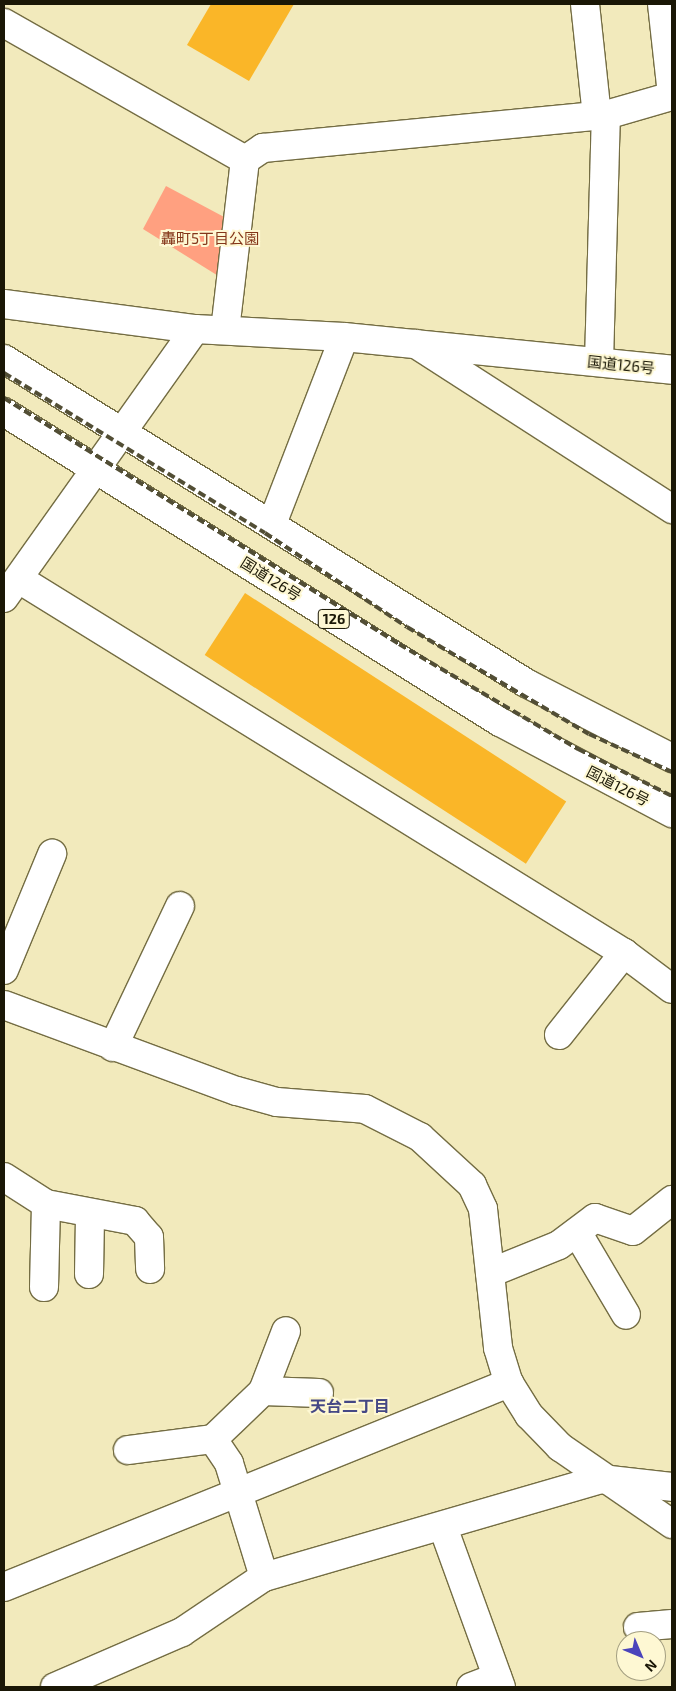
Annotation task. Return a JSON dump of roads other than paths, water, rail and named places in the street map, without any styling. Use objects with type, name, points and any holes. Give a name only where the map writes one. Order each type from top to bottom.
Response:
[{"type":"main road","points":[[585,4],[602,116],[599,362]]},
{"type":"main road","points":[[225,329],[245,160],[263,148],[602,116],[672,96],[662,4]]},
{"type":"main road","points":[[4,22],[245,160]]},
{"type":"main road","name":"国道126号","points":[[4,304],[195,329],[225,329],[344,337],[672,370]]},
{"type":"main road","points":[[195,329],[12,589],[624,953],[672,989]]},
{"type":"main road","points":[[272,524],[344,337]]},
{"type":"main road","points":[[416,344],[672,509]]},
{"type":"main road","points":[[4,359],[526,683],[672,758]]},
{"type":"main road","name":"国道126号","points":[[4,412],[500,722],[672,813]]},
{"type":"main road","points":[[4,970],[52,854]]},
{"type":"main road","points":[[113,1047],[180,906]]},
{"type":"main road","points":[[559,1035],[624,953]]},
{"type":"main road","points":[[4,1005],[113,1047],[277,1102],[365,1109],[420,1136],[472,1185],[488,1234],[498,1348],[509,1383],[528,1415],[560,1447],[601,1479],[672,1524]]},
{"type":"main road","points":[[4,1177],[46,1204],[90,1214],[135,1221],[149,1237],[150,1269]]},
{"type":"main road","points":[[490,1273],[559,1246],[595,1218],[633,1231],[672,1200]]},
{"type":"main road","points":[[44,1287],[46,1204]]},
{"type":"main road","points":[[89,1274],[90,1214]]},
{"type":"main road","points":[[577,1232],[626,1316]]},
{"type":"main road","points":[[128,1450],[214,1439],[263,1391],[286,1332]]},
{"type":"main road","points":[[4,1587],[509,1383]]},
{"type":"main road","points":[[263,1391],[319,1393]]},
{"type":"main road","points":[[214,1439],[239,1492],[264,1577]]},
{"type":"main road","points":[[56,1687],[182,1632],[264,1577],[443,1527],[601,1479],[672,1487]]},
{"type":"main road","points":[[443,1527],[499,1682],[471,1687]]},
{"type":"main road","points":[[638,1627],[672,1624]]},
{"type":"railway","points":[[4,373],[265,533],[407,627],[589,734],[672,772]]},
{"type":"railway","points":[[4,398],[399,644],[578,749],[672,796]]},
{"type":"district","name":"天台二丁目","points":[[350,1406]]},
{"type":"park label","name":"轟町5丁目公園","points":[[210,239]]}]
